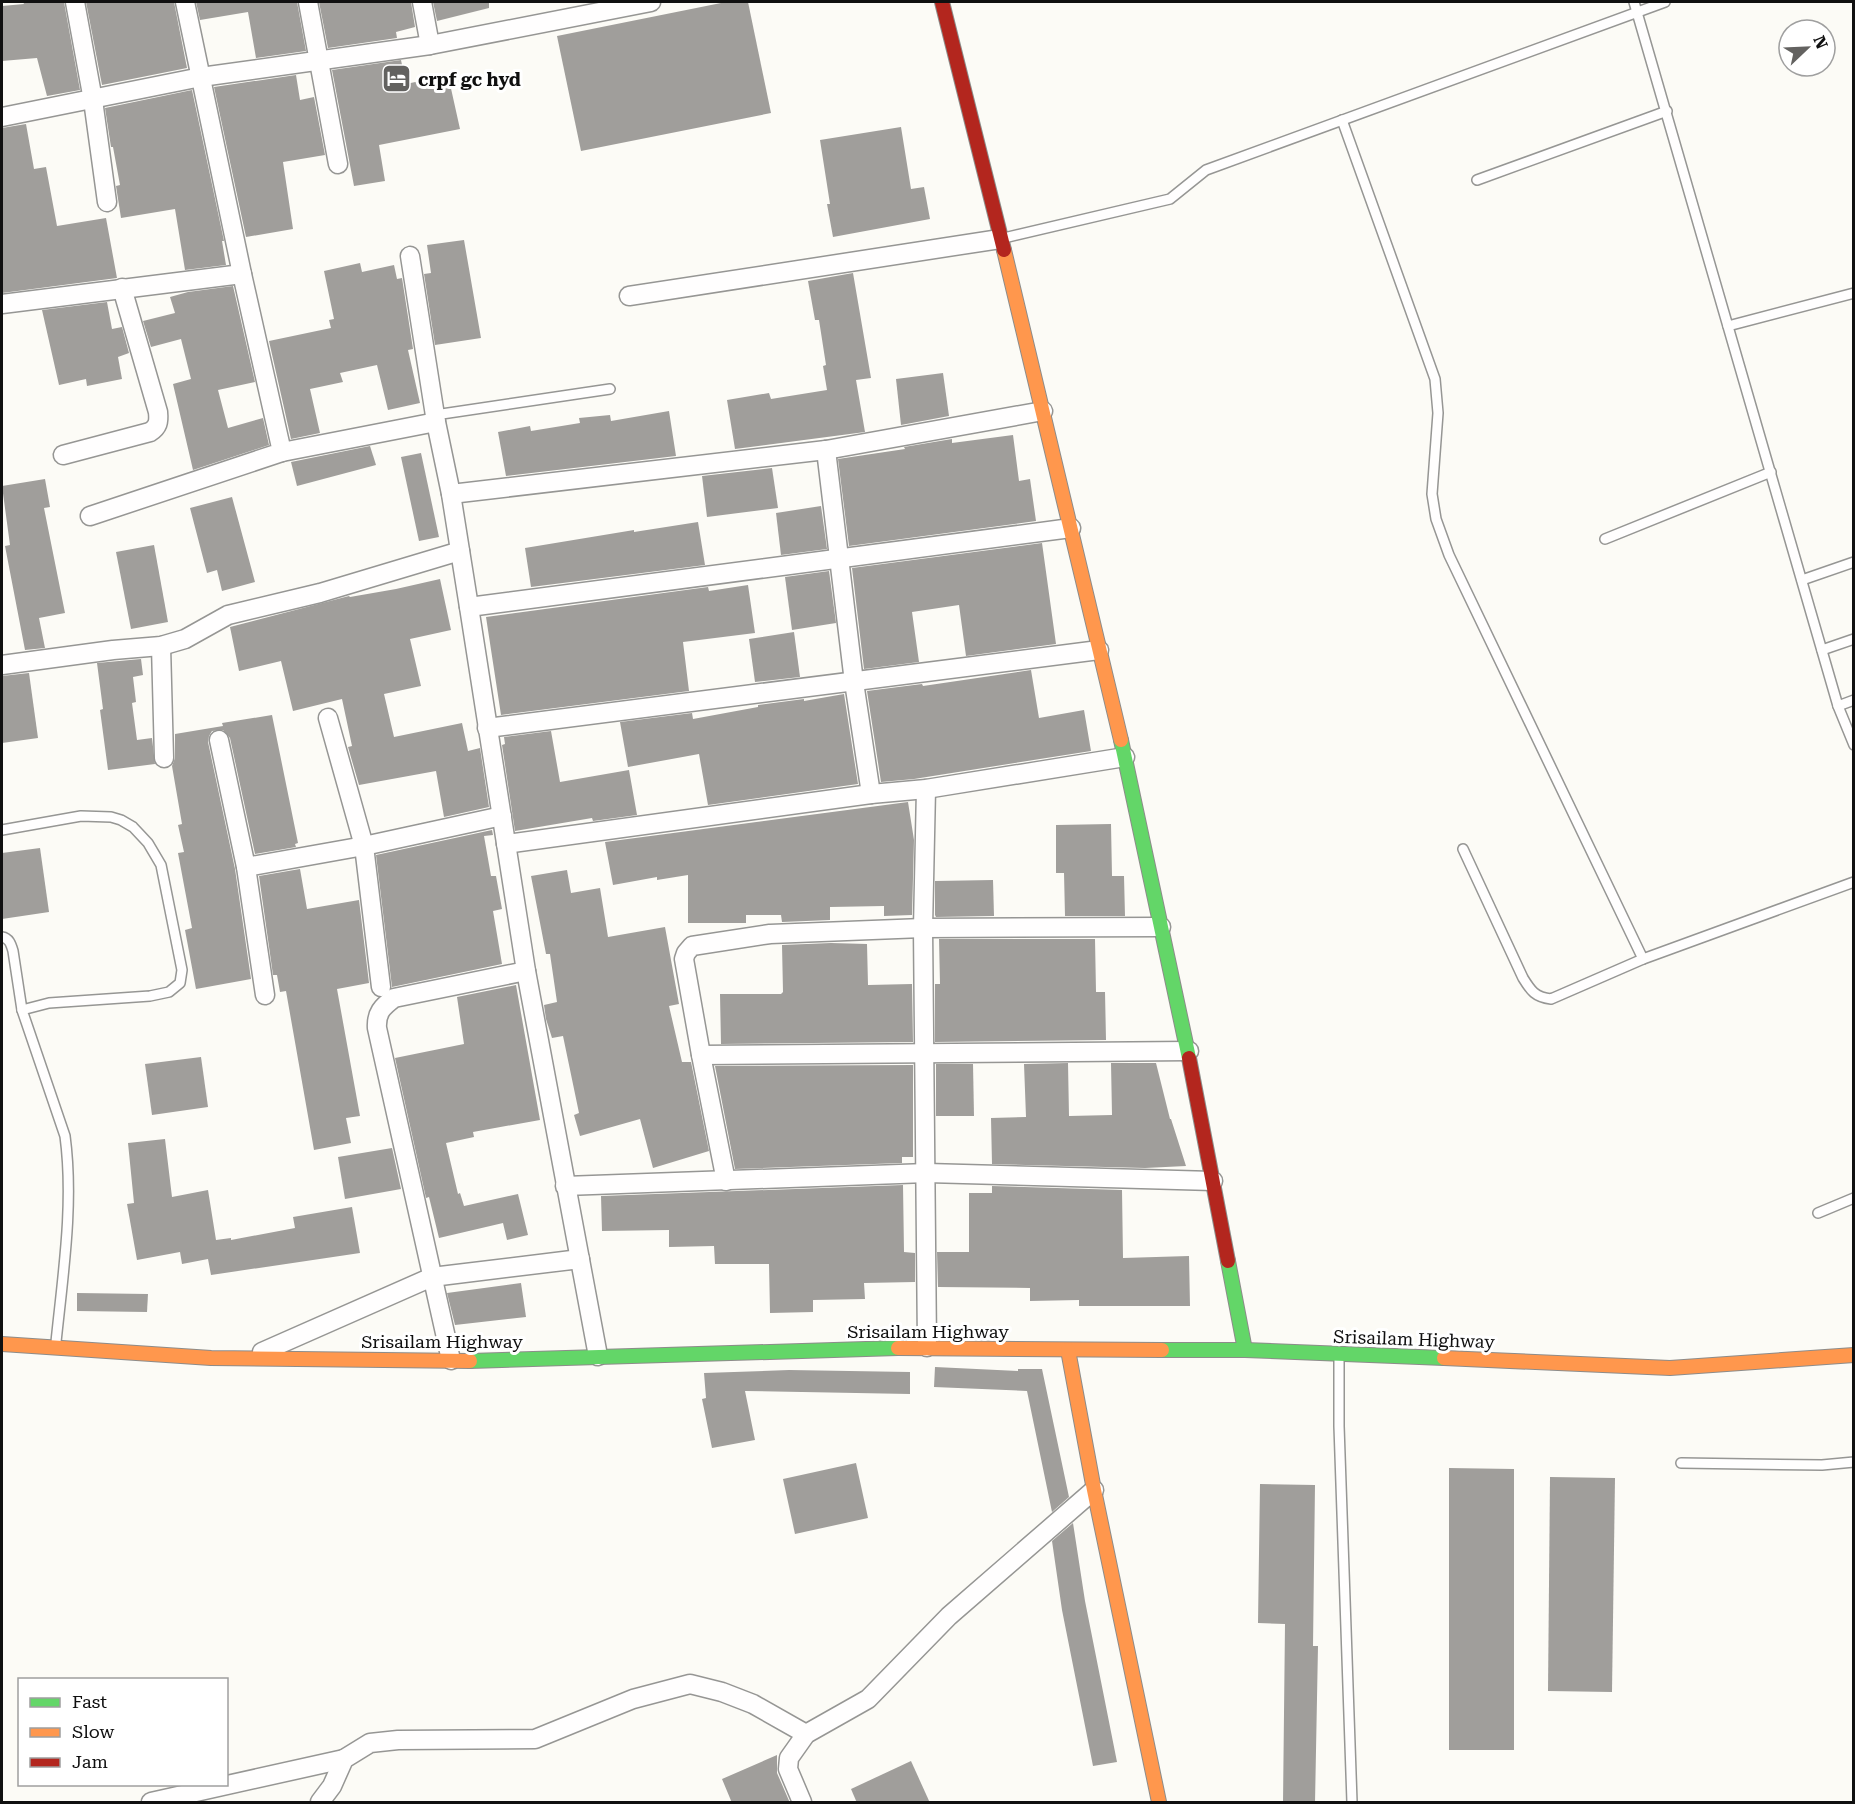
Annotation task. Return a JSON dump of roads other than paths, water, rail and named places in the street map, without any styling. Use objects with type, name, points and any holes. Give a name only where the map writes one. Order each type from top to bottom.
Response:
[{"type":"main road","points":[[942,2],[1043,411],[1125,757],[1189,1051],[1245,1350]]},
{"type":"main road","name":"Srisailam Highway","points":[[2,1344],[211,1358],[493,1361],[927,1347],[1245,1350],[1670,1368],[1854,1355]]},
{"type":"main road","points":[[1068,1350],[1094,1490],[1159,1803]]},
{"type":"street","points":[[75,2],[93,100],[107,201]]},
{"type":"street","points":[[185,2],[282,452]]},
{"type":"street","points":[[308,2],[338,164]]},
{"type":"street","points":[[422,2],[430,45]]},
{"type":"street","points":[[2,117],[201,77],[430,45],[651,2]]},
{"type":"street","points":[[629,296],[1000,239]]},
{"type":"street","points":[[410,256],[435,418],[460,551],[526,971],[598,1356]]},
{"type":"street","points":[[2,304],[242,274]]},
{"type":"street","points":[[63,455],[150,432],[156,428],[159,421],[122,288]]},
{"type":"street","points":[[450,494],[826,450],[1043,411]]},
{"type":"street","points":[[90,516],[282,452],[435,418]]},
{"type":"street","points":[[826,450],[854,682],[871,794]]},
{"type":"street","points":[[469,608],[1071,528]]},
{"type":"street","points":[[2,665],[161,646],[185,639],[228,615],[320,593],[460,551]]},
{"type":"street","points":[[161,646],[164,758]]},
{"type":"street","points":[[487,728],[1099,650]]},
{"type":"street","points":[[328,718],[364,846],[381,987]]},
{"type":"street","points":[[219,740],[246,867],[265,995]]},
{"type":"street","points":[[506,844],[871,794],[926,789],[1125,757]]},
{"type":"street","points":[[926,789],[923,928],[927,1347]]},
{"type":"street","points":[[246,867],[364,846],[502,816]]},
{"type":"street","points":[[726,1181],[684,958],[692,946],[770,934],[923,928],[1161,927]]},
{"type":"street","points":[[451,1360],[376,1028],[376,1018],[381,1008],[394,998],[526,971]]},
{"type":"street","points":[[701,1055],[1189,1051]]},
{"type":"street","points":[[566,1186],[927,1173],[1213,1181]]},
{"type":"street","points":[[247,1359],[432,1277],[580,1259]]},
{"type":"street","points":[[802,1803],[788,1769],[789,1758],[806,1734],[868,1699],[949,1616],[1094,1490]]},
{"type":"street","points":[[320,1803],[332,1786],[344,1759],[370,1743],[398,1740],[535,1739],[633,1699],[690,1684],[722,1692],[753,1704],[806,1734]]},
{"type":"street","points":[[228,1785],[344,1759]]},
{"type":"street","points":[[151,1803],[226,1786]]},
{"type":"lane","points":[[1634,2],[1838,706],[1854,745]]},
{"type":"lane","points":[[1000,239],[1170,199],[1206,170],[1665,2]]},
{"type":"lane","points":[[1477,180],[1667,111]]},
{"type":"lane","points":[[1342,120],[1435,379],[1438,412],[1432,494],[1436,519],[1446,546],[1643,959]]},
{"type":"lane","points":[[1728,326],[1854,293]]},
{"type":"lane","points":[[435,418],[609,389]]},
{"type":"lane","points":[[1605,539],[1771,471]]},
{"type":"lane","points":[[1802,580],[1854,562]]},
{"type":"lane","points":[[1822,650],[1854,639]]},
{"type":"lane","points":[[1838,706],[1854,700]]},
{"type":"lane","points":[[2,830],[81,816],[111,817],[133,827],[148,843],[161,865],[182,970],[180,983],[169,992],[150,996],[49,1003],[22,1010]]},
{"type":"lane","points":[[1463,849],[1523,978],[1533,994],[1551,999],[1643,959],[1854,882]]},
{"type":"lane","points":[[2,937],[11,944],[22,1010],[65,1136],[67,1153],[65,1254],[56,1347]]},
{"type":"lane","points":[[1818,1213],[1854,1198]]},
{"type":"lane","points":[[1339,1354],[1339,1426],[1352,1803]]},
{"type":"lane","points":[[1681,1463],[1822,1465],[1854,1462]]},
{"type":"place","name":"crpf gc hyd","points":[[397,79]]}]
